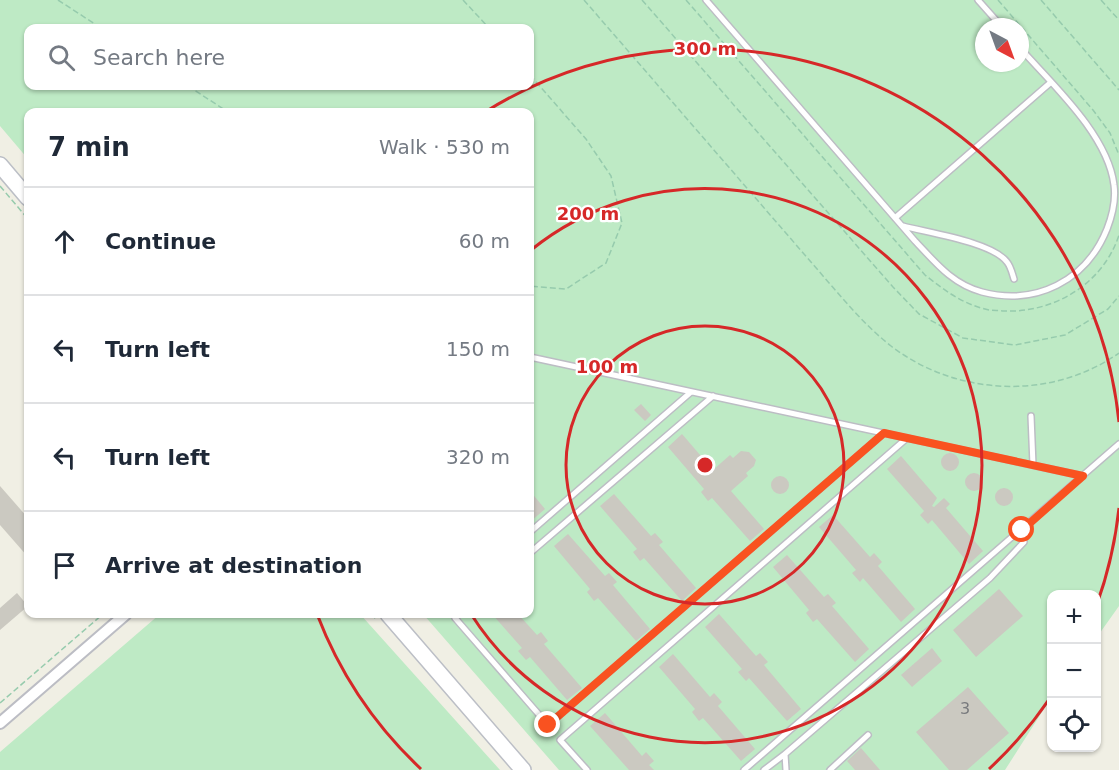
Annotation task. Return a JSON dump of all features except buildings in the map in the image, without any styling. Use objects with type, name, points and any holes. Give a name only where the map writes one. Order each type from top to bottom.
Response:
[{"type":"street","points":[[0,165],[24,193]]},
{"type":"street","points":[[0,723],[121,618]]},
{"type":"street","points":[[391,618],[523,770]]},
{"type":"lane","points":[[706,0],[948,277],[981,292],[1016,297],[1050,290],[1080,272],[1100,247],[1111,217],[1114,185],[1105,154],[1089,128],[1029,58]]},
{"type":"lane","points":[[978,0],[994,18]]},
{"type":"lane","points":[[895,218],[1050,83]]},
{"type":"lane","points":[[902,226],[981,245],[996,252],[1006,261],[1014,279]]},
{"type":"lane","points":[[534,358],[1083,476]]},
{"type":"lane","points":[[534,529],[691,392]]},
{"type":"lane","points":[[534,550],[713,396]]},
{"type":"lane","points":[[1031,416],[1034,465]]},
{"type":"lane","points":[[455,618],[548,725],[884,433]]},
{"type":"lane","points":[[587,770],[560,740],[907,438]]},
{"type":"lane","points":[[744,770],[1119,444]]},
{"type":"lane","points":[[764,770],[990,578],[1024,542],[1022,530]]},
{"type":"lane","points":[[830,770],[868,735]]},
{"type":"lane","points":[[785,754],[786,770]]},
{"type":"path","points":[[58,0],[95,24]]},
{"type":"path","points":[[464,0],[485,24]]},
{"type":"path","points":[[584,0],[868,327],[892,347],[921,365],[952,378],[984,385],[1018,386],[1050,384],[1082,373],[1119,353]]},
{"type":"path","points":[[642,0],[919,314],[963,338],[1015,345],[1065,335],[1108,309],[1119,296]]},
{"type":"path","points":[[686,0],[925,275],[952,297],[987,310],[1023,312],[1059,302],[1089,282],[1114,250],[1119,235]]},
{"type":"path","points":[[998,0],[1093,110],[1110,133],[1119,155]]},
{"type":"path","points":[[1041,0],[1119,90]]},
{"type":"path","points":[[1101,0],[1119,20]]},
{"type":"path","points":[[534,80],[586,139],[611,176],[622,223],[606,263],[566,289],[534,286]]},
{"type":"path","points":[[194,90],[222,108]]},
{"type":"path","points":[[0,186],[24,214]]},
{"type":"path","points":[[0,703],[99,618]]},
{"type":"green space","points":[[0,0],[1119,0],[1119,606],[1101,631],[1101,590],[1047,590],[1047,704],[1005,770],[559,770],[426,618],[534,618],[534,108],[24,108],[24,154],[0,126]]},
{"type":"green space","points":[[155,618],[364,618],[500,770],[0,770],[0,752]]},
{"type":"route","points":[[548,725],[884,433],[1083,476],[1022,530]]}]
